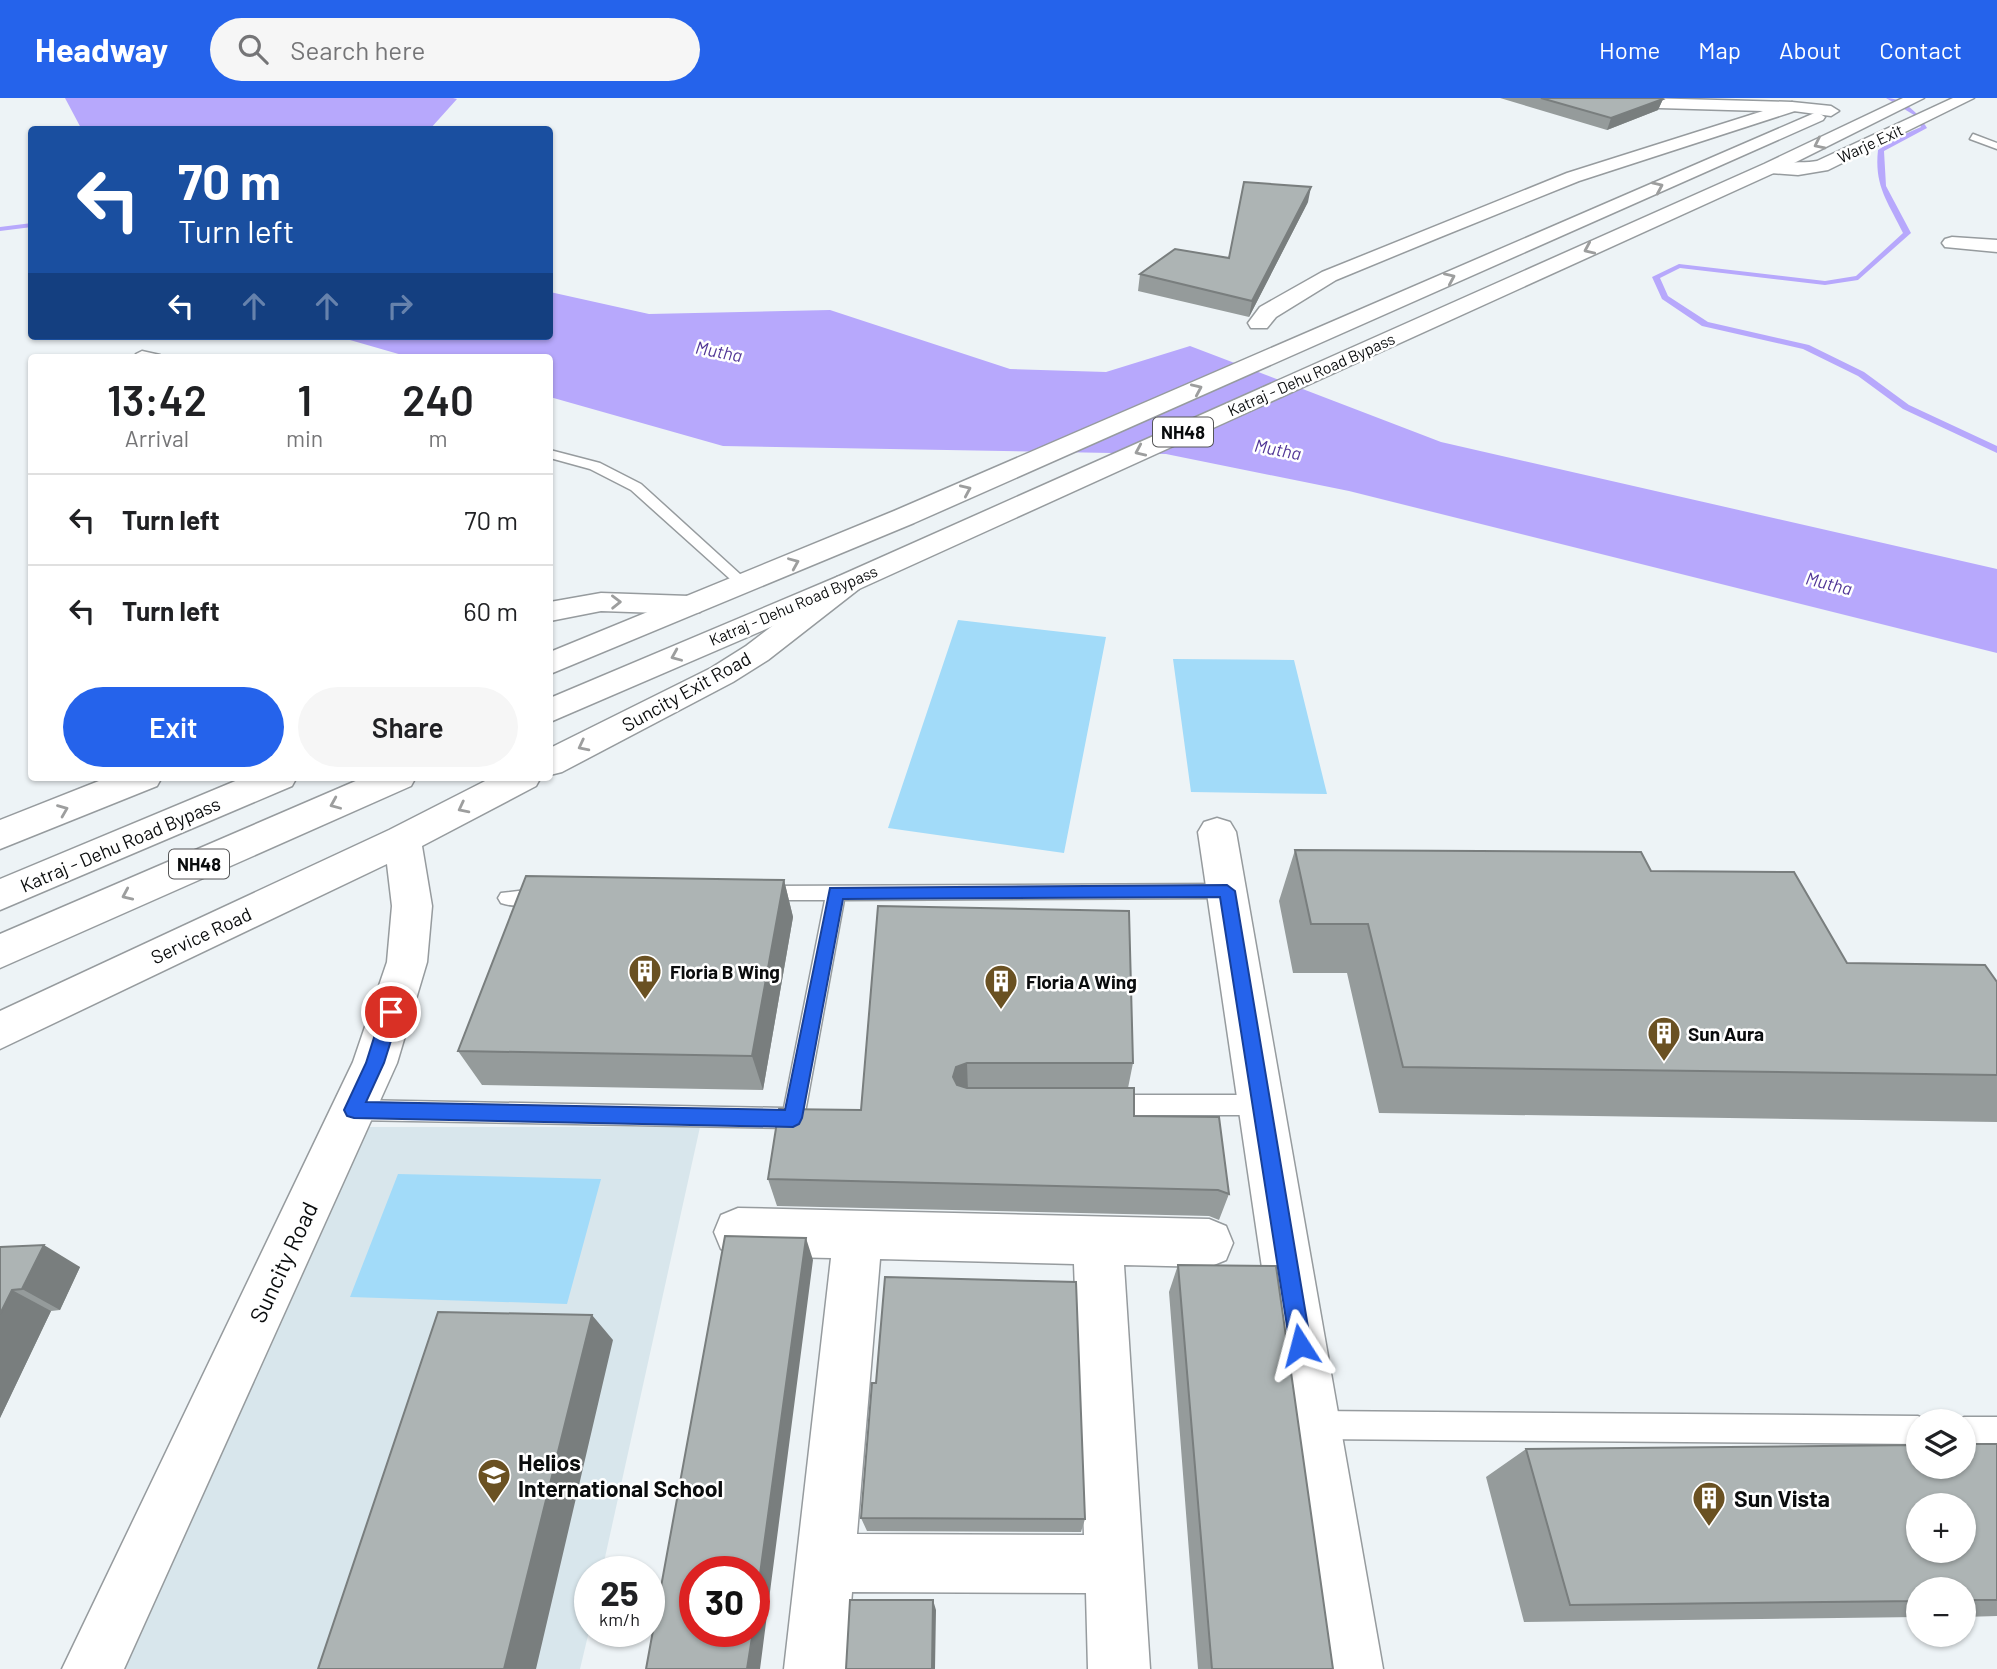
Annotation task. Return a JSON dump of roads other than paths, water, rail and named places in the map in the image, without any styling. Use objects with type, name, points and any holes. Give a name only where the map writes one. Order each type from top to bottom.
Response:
[{"type":"main road","points":[[1653,98],[1659,103],[1791,107]]},
{"type":"main road","points":[[1765,98],[1791,107]]},
{"type":"main road","points":[[1259,323],[1268,312],[1329,276],[1444,228],[1573,177],[1813,98]]},
{"type":"main road","name":"Katraj - Dehu Road Bypass","points":[[553,710],[848,583],[1770,167],[1916,98]]},
{"type":"main road","name":"Warje Exit","points":[[1770,167],[1797,170],[1822,166],[1966,98]]},
{"type":"main road","name":"Katraj - Dehu Road Bypass","points":[[553,663],[904,517],[1837,108],[1791,107]]},
{"type":"main road","points":[[1952,243],[1997,246]]},
{"type":"main road","name":"Suncity Exit Road","points":[[553,762],[722,675],[757,653],[848,583]]},
{"type":"main road","points":[[553,611],[572,603],[623,601],[690,605]]},
{"type":"main road","points":[[0,835],[134,781]]},
{"type":"main road","name":"Katraj - Dehu Road Bypass","points":[[0,895],[270,781]]},
{"type":"main road","name":"NH48","points":[[0,951],[389,781]]},
{"type":"main road","points":[[402,839],[515,781]]},
{"type":"main road","points":[[1217,832],[1352,1669]]},
{"type":"main road","name":"Service Road","points":[[0,1031],[402,839]]},
{"type":"main road","name":"Suncity Road","points":[[93,1669],[375,1063],[407,962],[412,906],[402,839]]},
{"type":"main road","points":[[738,1232],[1209,1243]]},
{"type":"main road","points":[[815,1669],[858,1236]]},
{"type":"main road","points":[[1098,1240],[1119,1669]]},
{"type":"main road","points":[[826,1563],[1114,1564]]},
{"type":"lane","points":[[1973,136],[1997,146]]},
{"type":"lane","points":[[553,455],[595,467],[636,487],[744,584]]},
{"type":"lane","points":[[740,893],[1227,891]]},
{"type":"lane","points":[[354,1110],[793,1118],[836,893]]},
{"type":"lane","points":[[509,898],[562,895]]},
{"type":"lane","points":[[1093,1105],[1261,1105]]},
{"type":"lane","points":[[1313,1425],[1906,1430]]},
{"type":"lane","points":[[1976,1431],[1997,1431]]},
{"type":"water","points":[[65,98],[457,99],[433,126],[80,126]]},
{"type":"water","name":"Mutha","points":[[553,293],[649,314],[830,310],[1010,369],[1106,372],[1190,346],[1441,442],[1997,569],[1997,653],[1349,491],[1166,454],[723,446],[553,398],[553,354],[399,354],[350,340],[553,340]]},
{"type":"waterway","points":[[1889,98],[1916,114],[1924,128],[1881,150],[1882,186],[1907,233],[1858,278],[1825,283],[1679,266],[1656,277],[1665,297],[1705,324],[1806,347],[1861,374],[1906,407],[1997,450]]},
{"type":"waterway","points":[[0,229],[28,226]]},
{"type":"place","name":"Floria B Wing","points":[[645,1001]]},
{"type":"place","name":"Floria A Wing","points":[[1001,1011]]},
{"type":"place","name":"Sun Aura","points":[[1664,1063]]},
{"type":"place","name":"Helios International School","points":[[494,1505]]},
{"type":"place","name":"Sun Vista","points":[[1709,1528]]}]
